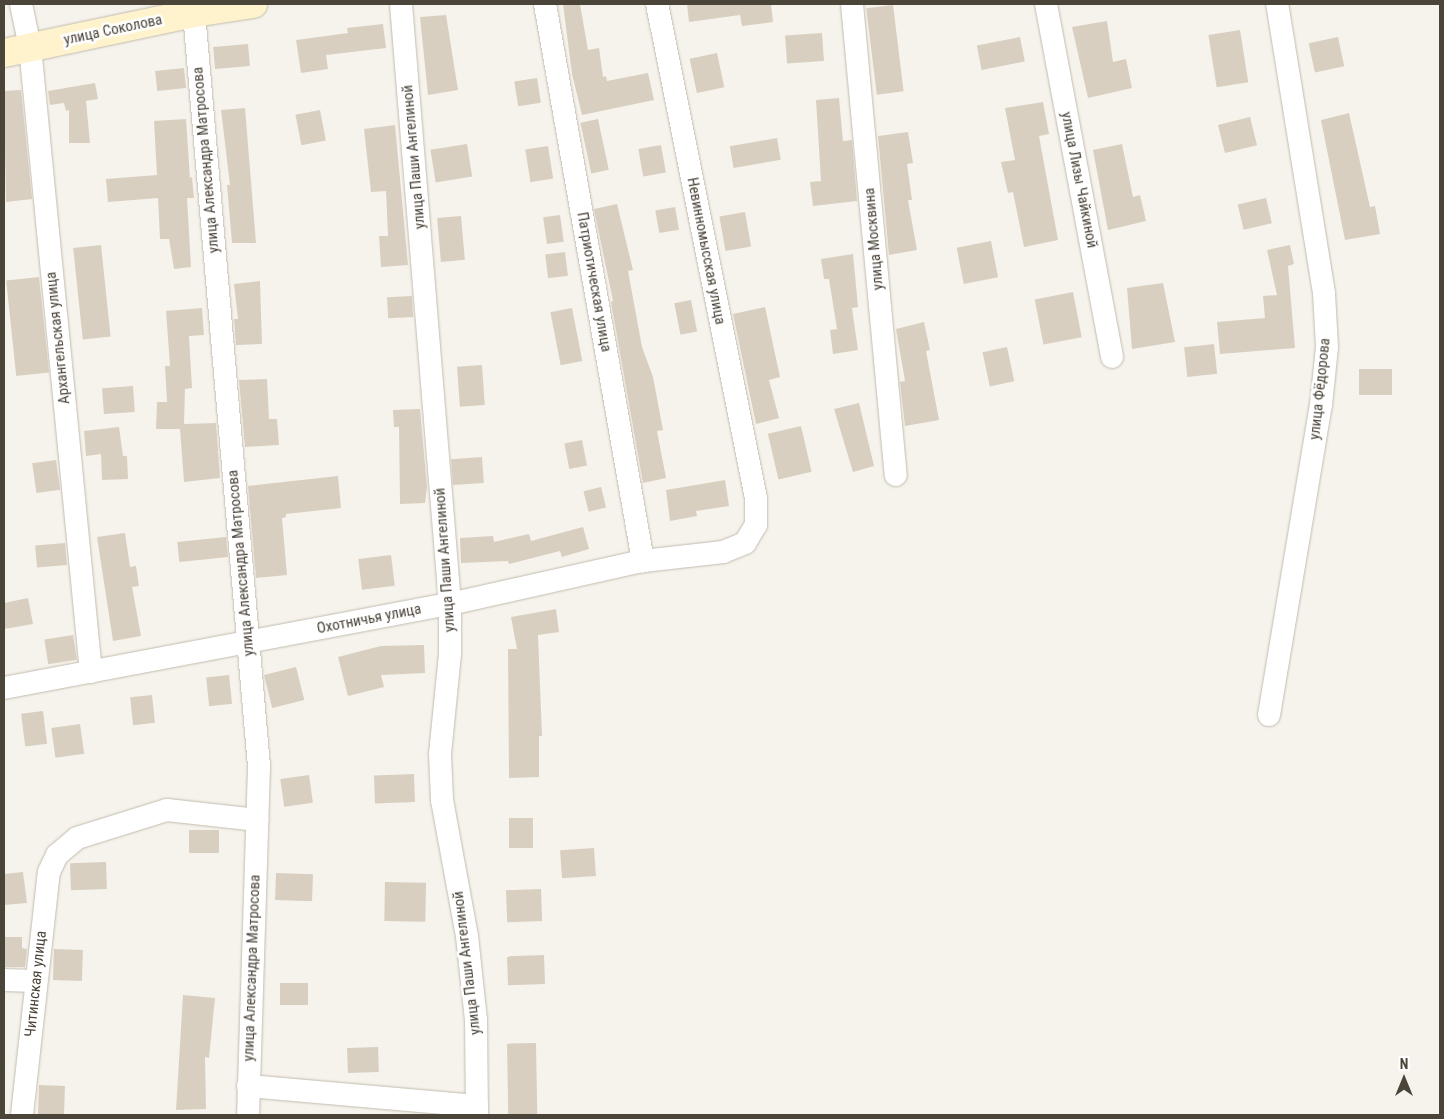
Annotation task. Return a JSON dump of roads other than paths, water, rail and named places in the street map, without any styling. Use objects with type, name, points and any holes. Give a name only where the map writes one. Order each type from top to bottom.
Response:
[{"type":"main road","name":"улица Соколова","points":[[4,53],[194,13],[253,4]]},
{"type":"street","name":"Архангельская улица","points":[[21,4],[30,47],[91,672]]},
{"type":"street","name":"улица Паши Ангелиной","points":[[402,4],[450,604],[450,654],[440,754],[442,800],[467,936],[474,1001],[477,1110]]},
{"type":"street","name":"Патриотическая улица","points":[[545,4],[643,561]]},
{"type":"street","name":"Невинномысская улица","points":[[657,4],[756,498]]},
{"type":"street","name":"улица Москвина","points":[[852,4],[896,475]]},
{"type":"street","name":"улица Лизы Чайкиной","points":[[1046,4],[1112,357]]},
{"type":"street","name":"улица Фёдорова","points":[[1269,715],[1320,405],[1327,346],[1324,293],[1277,4]]},
{"type":"street","name":"улица Александра Матросова","points":[[194,13],[259,767],[248,1115]]},
{"type":"street","name":"Охотничья улица","points":[[4,688],[450,604],[643,561],[723,552],[745,543],[756,525],[756,498]]},
{"type":"street","name":"Читинская улица","points":[[22,1115],[48,872],[57,855],[77,838],[167,810],[257,820]]},
{"type":"street","points":[[4,980],[36,981]]},
{"type":"street","points":[[248,1086],[477,1110]]}]
